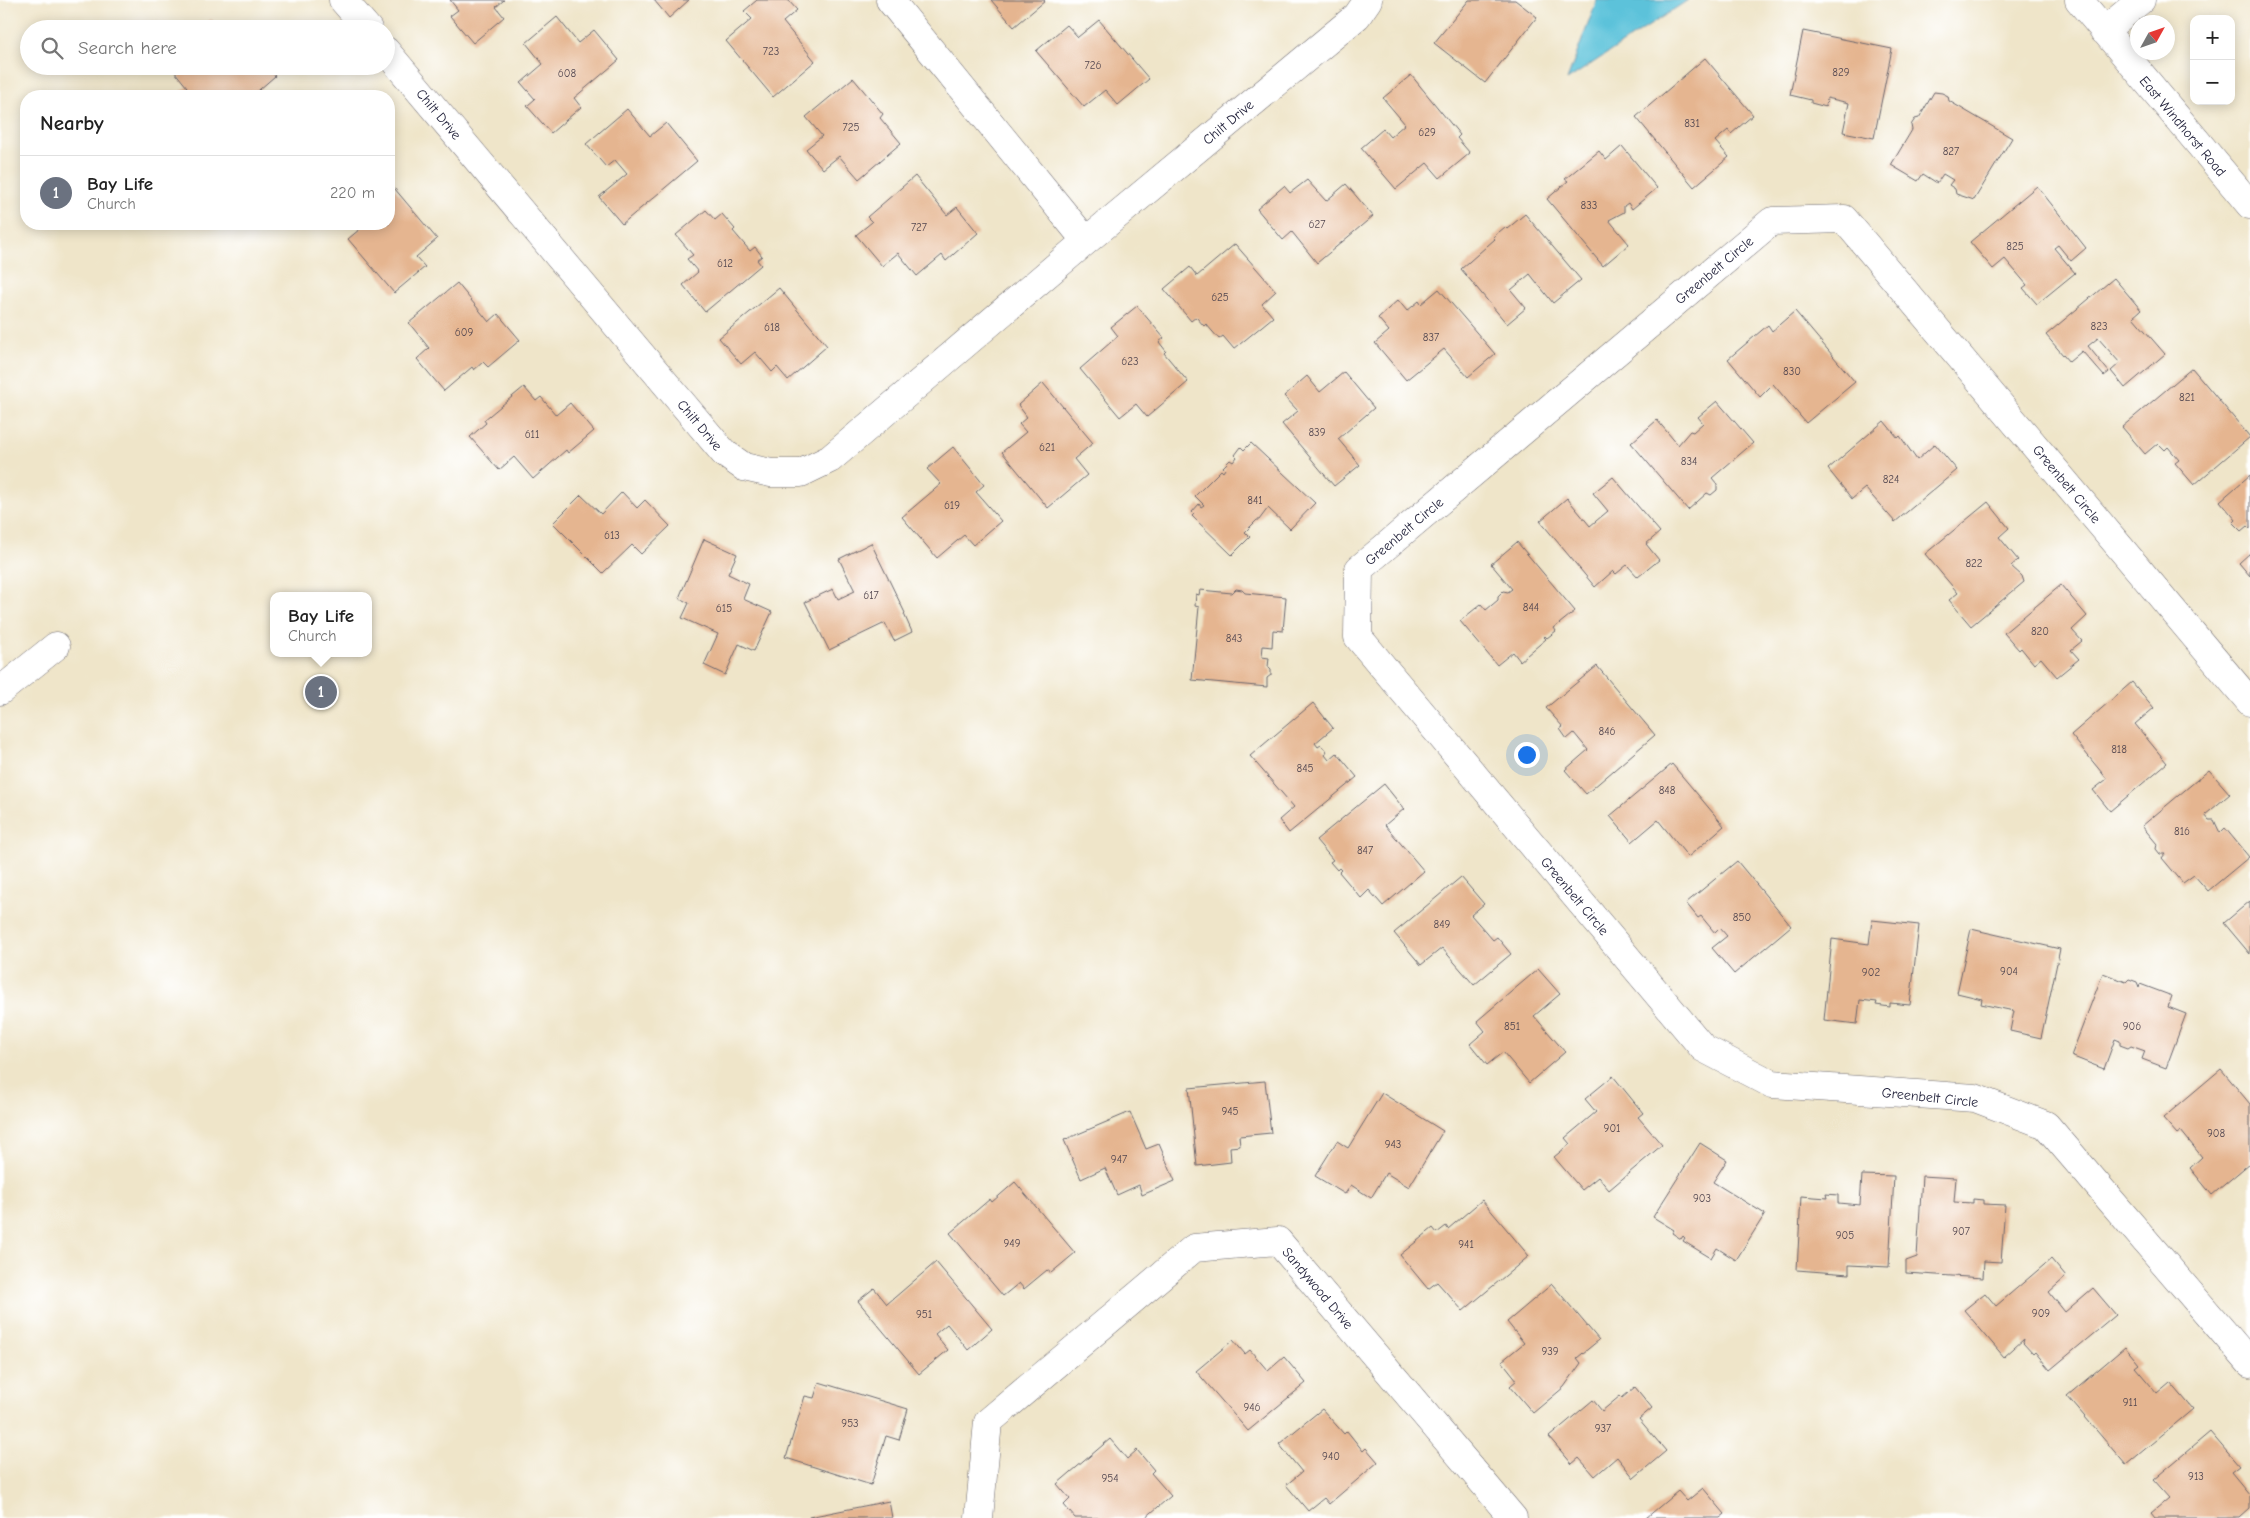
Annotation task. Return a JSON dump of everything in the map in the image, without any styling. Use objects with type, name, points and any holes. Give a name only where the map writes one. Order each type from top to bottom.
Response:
[{"type":"street","points":[[344,0],[361,20]]},
{"type":"street","points":[[890,0],[1086,241]]},
{"type":"street","name":"Chilt Drive","points":[[395,62],[724,453],[744,467],[771,473],[801,472],[830,460],[1086,241],[1356,16],[1368,0]]},
{"type":"street","name":"East Windhorst Road","points":[[2078,0],[2250,205]]},
{"type":"street","points":[[2104,31],[2140,0]]},
{"type":"street","name":"Greenbelt Circle","points":[[2250,702],[1844,219],[1772,221],[1359,569],[1358,636],[1703,1048],[1772,1084],[1975,1098],[2046,1126],[2250,1363]]},
{"type":"street","points":[[0,691],[56,646]]},
{"type":"street","name":"Sandywood Drive","points":[[979,1518],[988,1422],[1194,1248],[1278,1241],[1512,1518]]},
{"type":"water","points":[[1597,0],[1688,0],[1567,80]]},
{"type":"building","points":[[450,0],[504,0],[496,7],[504,17],[473,43],[450,16],[458,10]]},
{"type":"building","points":[[654,0],[689,0],[669,18]]},
{"type":"building","points":[[757,0],[788,0],[797,10],[783,22],[815,61],[773,97],[726,41],[752,19],[744,11]]},
{"type":"building","points":[[991,0],[1044,0],[1045,1],[1014,27]]},
{"type":"building","points":[[1469,0],[1515,0],[1537,17],[1485,83],[1434,43]]},
{"type":"building","points":[[557,17],[578,43],[594,30],[619,60],[574,98],[581,107],[551,133],[527,106],[535,99],[521,83],[543,64],[526,43]]},
{"type":"building","points":[[1099,20],[1149,79],[1118,105],[1105,90],[1084,107],[1036,51],[1067,25],[1078,37]]},
{"type":"building","points":[[1803,31],[1892,49],[1874,138],[1843,132],[1849,103],[1827,98],[1826,107],[1811,103],[1811,100],[1790,95]]},
{"type":"building","points":[[1705,58],[1753,115],[1731,134],[1728,130],[1715,141],[1729,157],[1694,187],[1636,117]]},
{"type":"building","points":[[177,75],[275,76],[259,90],[183,90],[187,87]]},
{"type":"building","points":[[1411,75],[1460,135],[1457,138],[1470,153],[1440,178],[1427,163],[1396,189],[1361,148],[1383,129],[1390,137],[1405,124],[1383,98]]},
{"type":"building","points":[[853,78],[883,114],[880,118],[901,143],[859,179],[839,156],[823,169],[806,149],[822,136],[806,117]]},
{"type":"building","points":[[1934,92],[1948,96],[1949,101],[2012,138],[1974,200],[1956,194],[1955,189],[1949,185],[1953,180],[1943,174],[1937,183],[1923,174],[1918,181],[1891,165],[1912,130],[1911,125],[1915,119],[1919,118]]},
{"type":"building","points":[[627,109],[650,136],[666,123],[697,161],[622,224],[599,197],[627,174],[615,160],[606,167],[586,144]]},
{"type":"building","points":[[1622,146],[1657,188],[1632,209],[1628,203],[1624,206],[1624,212],[1609,220],[1629,244],[1603,266],[1547,199],[1568,181],[1565,179],[1599,151],[1606,160]]},
{"type":"building","points":[[915,176],[947,215],[957,207],[978,233],[946,261],[942,255],[917,276],[898,253],[882,266],[856,235],[872,222],[867,217]]},
{"type":"building","points":[[1307,180],[1326,201],[1346,184],[1373,216],[1317,263],[1292,232],[1283,240],[1257,209],[1284,186],[1290,193]]},
{"type":"building","points":[[2037,186],[2086,248],[2071,261],[2058,245],[2054,248],[2075,273],[2037,304],[2023,288],[2027,285],[2005,259],[1993,269],[1970,242]]},
{"type":"building","points":[[395,189],[437,239],[416,257],[425,267],[394,293],[348,239],[359,230],[395,230]]},
{"type":"building","points":[[706,210],[715,220],[722,214],[750,251],[755,247],[762,256],[757,260],[761,265],[705,312],[683,285],[698,272],[687,259],[693,255],[676,235]]},
{"type":"building","points":[[1525,214],[1581,280],[1553,303],[1530,274],[1511,290],[1526,308],[1507,324],[1461,269],[1495,239],[1493,237],[1505,227],[1507,229]]},
{"type":"building","points":[[1235,244],[1276,291],[1262,304],[1273,317],[1234,349],[1223,336],[1219,339],[1206,324],[1204,326],[1196,317],[1191,321],[1164,289],[1190,267],[1197,276]]},
{"type":"building","points":[[2114,278],[2141,310],[2133,317],[2165,354],[2125,388],[2111,371],[2120,363],[2098,338],[2088,346],[2109,372],[2104,376],[2082,351],[2069,362],[2046,335]]},
{"type":"building","points":[[457,283],[489,322],[498,314],[520,340],[488,367],[483,362],[474,370],[472,367],[444,391],[417,359],[429,348],[409,323]]},
{"type":"building","points":[[779,288],[827,346],[788,380],[777,367],[772,372],[755,352],[741,364],[719,338]]},
{"type":"building","points":[[1439,289],[1495,354],[1468,377],[1444,349],[1406,380],[1375,343],[1389,331],[1378,318],[1398,300],[1407,311],[1419,301],[1421,304]]},
{"type":"building","points":[[1137,306],[1164,338],[1159,342],[1166,351],[1164,353],[1188,382],[1147,417],[1136,404],[1120,417],[1080,369],[1118,336],[1111,327]]},
{"type":"building","points":[[1795,311],[1855,382],[1806,423],[1773,384],[1760,397],[1728,359],[1768,325],[1772,331]]},
{"type":"building","points":[[2192,368],[2250,437],[2194,485],[2175,463],[2179,460],[2168,447],[2165,450],[2158,443],[2145,454],[2122,427]]},
{"type":"building","points":[[1344,372],[1374,408],[1338,439],[1360,465],[1334,486],[1282,424],[1298,411],[1284,396],[1307,376],[1320,392]]},
{"type":"building","points":[[1043,383],[1093,443],[1074,459],[1087,475],[1048,508],[1002,452],[1026,432],[1019,424],[1027,417],[1018,405]]},
{"type":"building","points":[[524,387],[536,401],[541,397],[556,415],[570,403],[594,431],[568,453],[566,450],[533,479],[514,457],[499,470],[470,437],[486,423],[484,420]]},
{"type":"building","points":[[1717,401],[1753,443],[1712,478],[1717,484],[1717,490],[1711,495],[1707,493],[1688,510],[1631,443],[1657,420],[1678,445],[1690,431],[1693,432],[1703,423],[1698,417]]},
{"type":"building","points":[[1884,421],[1898,438],[1900,436],[1917,460],[1935,444],[1957,470],[1895,522],[1865,488],[1852,499],[1828,469]]},
{"type":"building","points":[[1251,443],[1315,503],[1290,529],[1268,508],[1259,520],[1245,532],[1250,537],[1232,555],[1192,516],[1194,514],[1192,512],[1199,504],[1201,507],[1204,505],[1195,496],[1221,470],[1223,472],[1225,469],[1223,467],[1230,460],[1233,462],[1237,457],[1235,455],[1241,447],[1244,450]]},
{"type":"building","points":[[953,447],[984,485],[976,492],[1001,521],[973,545],[964,535],[937,558],[902,517],[941,484],[927,469]]},
{"type":"building","points":[[2250,475],[2250,529],[2247,526],[2241,531],[2233,523],[2236,520],[2220,501]]},
{"type":"building","points":[[1613,477],[1660,532],[1646,544],[1659,560],[1638,577],[1627,565],[1616,574],[1613,571],[1595,587],[1540,521],[1567,498],[1590,526],[1608,511],[1593,493]]},
{"type":"building","points":[[622,492],[637,508],[645,500],[670,526],[641,554],[632,545],[603,573],[553,523],[581,495],[601,514]]},
{"type":"building","points":[[1988,502],[2009,528],[1999,537],[2018,560],[2011,566],[2022,576],[2024,582],[1971,626],[1949,600],[1958,593],[1925,554]]},
{"type":"building","points":[[704,539],[737,554],[728,574],[749,584],[743,599],[772,612],[754,651],[739,644],[725,675],[704,665],[718,634],[682,618],[689,603],[679,598]]},
{"type":"building","points":[[1517,542],[1575,611],[1554,628],[1556,631],[1547,638],[1545,636],[1546,639],[1520,661],[1513,652],[1497,665],[1460,621],[1481,604],[1486,610],[1498,600],[1498,596],[1503,591],[1508,592],[1512,589],[1491,564]]},
{"type":"building","points":[[871,543],[905,613],[912,632],[894,641],[885,623],[829,650],[805,602],[833,589],[838,599],[855,591],[839,559]]},
{"type":"building","points":[[2250,553],[2250,576],[2239,563]]},
{"type":"building","points":[[2061,585],[2087,616],[2072,630],[2082,641],[2071,650],[2079,659],[2057,677],[2041,658],[2034,664],[2021,648],[2019,650],[2004,633]]},
{"type":"building","points":[[1236,589],[1242,590],[1245,593],[1286,597],[1283,631],[1273,630],[1272,647],[1263,646],[1262,657],[1269,658],[1268,667],[1271,670],[1271,675],[1267,678],[1267,687],[1192,680],[1199,607],[1195,606],[1196,594],[1199,595],[1200,590],[1232,593]]},
{"type":"building","points":[[1597,666],[1655,735],[1586,794],[1565,770],[1588,750],[1574,733],[1567,739],[1560,729],[1563,727],[1546,708]]},
{"type":"building","points":[[2132,682],[2154,708],[2135,724],[2167,763],[2110,811],[2093,790],[2107,779],[2071,735]]},
{"type":"building","points":[[1313,703],[1333,728],[1315,743],[1318,747],[1321,745],[1327,752],[1325,755],[1329,760],[1337,753],[1357,777],[1289,833],[1279,820],[1294,807],[1250,756]]},
{"type":"building","points":[[1672,764],[1724,826],[1688,857],[1658,820],[1632,842],[1610,816]]},
{"type":"building","points":[[2209,770],[2230,794],[2205,815],[2209,820],[2214,820],[2220,833],[2225,828],[2249,857],[2208,891],[2194,875],[2183,883],[2162,858],[2165,854],[2160,854],[2156,849],[2157,844],[2142,826]]},
{"type":"building","points":[[1384,784],[1404,809],[1385,825],[1424,871],[1383,906],[1369,890],[1361,898],[1339,872],[1341,870],[1339,868],[1337,870],[1330,862],[1333,860],[1316,840]]},
{"type":"building","points":[[1737,861],[1791,926],[1734,974],[1712,948],[1727,936],[1720,928],[1715,933],[1701,916],[1698,918],[1686,903]]},
{"type":"building","points":[[1461,877],[1484,904],[1471,915],[1493,940],[1497,937],[1511,954],[1474,985],[1442,948],[1421,965],[1394,933]]},
{"type":"building","points":[[2250,901],[2250,954],[2224,923]]},
{"type":"building","points":[[1872,920],[1919,925],[1910,1005],[1890,1003],[1890,1007],[1876,1005],[1877,1002],[1860,1000],[1857,1024],[1824,1020],[1832,939],[1869,944]]},
{"type":"building","points":[[1971,929],[2060,949],[2041,1038],[2010,1031],[2014,1011],[1981,1004],[1982,999],[1957,993]]},
{"type":"building","points":[[1538,969],[1560,994],[1534,1016],[1565,1052],[1529,1083],[1503,1052],[1487,1065],[1470,1044],[1485,1031],[1477,1021]]},
{"type":"building","points":[[2103,973],[2126,982],[2129,979],[2137,982],[2139,987],[2140,984],[2172,996],[2168,1007],[2186,1014],[2166,1068],[2142,1059],[2145,1051],[2131,1046],[2128,1048],[2120,1045],[2120,1041],[2115,1039],[2104,1069],[2071,1056]]},
{"type":"building","points":[[2221,1069],[2250,1104],[2250,1163],[2212,1195],[2190,1168],[2202,1157],[2181,1131],[2177,1134],[2163,1118]]},
{"type":"building","points":[[1613,1076],[1643,1113],[1638,1117],[1662,1145],[1609,1190],[1598,1177],[1582,1190],[1554,1157],[1570,1144],[1565,1138],[1596,1112],[1585,1099]]},
{"type":"building","points":[[1265,1081],[1271,1133],[1239,1136],[1240,1146],[1230,1147],[1231,1162],[1197,1166],[1189,1088]]},
{"type":"building","points":[[1382,1093],[1443,1131],[1409,1187],[1386,1173],[1371,1198],[1351,1185],[1345,1194],[1315,1176],[1337,1141],[1348,1148]]},
{"type":"building","points":[[1130,1112],[1146,1149],[1159,1144],[1175,1181],[1142,1195],[1139,1185],[1117,1195],[1105,1168],[1081,1179],[1064,1140]]},
{"type":"building","points":[[1700,1143],[1727,1160],[1713,1182],[1765,1214],[1736,1260],[1717,1248],[1711,1258],[1683,1241],[1685,1238],[1683,1236],[1681,1239],[1672,1233],[1674,1230],[1653,1217]]},
{"type":"building","points":[[1862,1175],[1894,1176],[1889,1267],[1849,1265],[1849,1274],[1797,1270],[1801,1196],[1827,1198],[1826,1194],[1838,1195],[1838,1203],[1860,1205]]},
{"type":"building","points":[[1922,1176],[1956,1178],[1954,1202],[1973,1203],[1973,1199],[1983,1200],[1983,1204],[2005,1205],[2001,1262],[1984,1261],[1983,1278],[1906,1273],[1906,1261],[1917,1257]]},
{"type":"building","points":[[1015,1182],[1075,1253],[1051,1273],[1047,1270],[1024,1289],[1019,1283],[1003,1296],[950,1233],[990,1199],[992,1202]]},
{"type":"building","points":[[1482,1200],[1529,1256],[1463,1311],[1437,1282],[1428,1289],[1400,1255],[1433,1228],[1437,1233],[1446,1226],[1448,1229]]},
{"type":"building","points":[[2051,1259],[2066,1277],[2049,1292],[2065,1312],[2093,1288],[2116,1315],[2050,1370],[2035,1352],[2033,1354],[2023,1343],[2024,1339],[2004,1357],[1964,1310],[1985,1293],[1996,1306]]},
{"type":"building","points":[[936,1262],[992,1329],[968,1350],[947,1324],[935,1334],[948,1350],[919,1374],[858,1301],[874,1288],[887,1304]]},
{"type":"building","points":[[1552,1284],[1599,1340],[1577,1358],[1581,1363],[1564,1387],[1533,1413],[1510,1386],[1517,1380],[1502,1361],[1524,1343],[1507,1322]]},
{"type":"building","points":[[1233,1340],[1245,1354],[1250,1350],[1268,1371],[1284,1357],[1306,1383],[1248,1431],[1196,1371]]},
{"type":"building","points":[[2125,1347],[2139,1364],[2135,1367],[2157,1393],[2170,1382],[2193,1409],[2126,1465],[2067,1396]]},
{"type":"building","points":[[819,1382],[908,1409],[899,1440],[886,1436],[871,1485],[786,1458],[805,1396],[814,1398]]},
{"type":"building","points":[[1635,1387],[1652,1408],[1639,1419],[1666,1451],[1634,1478],[1617,1457],[1595,1476],[1579,1458],[1572,1464],[1549,1437],[1593,1400],[1602,1411],[1620,1396],[1622,1398]]},
{"type":"building","points":[[1322,1409],[1344,1434],[1347,1431],[1363,1451],[1366,1448],[1378,1462],[1329,1504],[1324,1498],[1308,1511],[1286,1485],[1302,1472],[1279,1444]]},
{"type":"building","points":[[2210,1432],[2239,1466],[2231,1472],[2250,1495],[2250,1509],[2240,1518],[2155,1518],[2151,1513],[2169,1498],[2153,1480]]},
{"type":"building","points":[[1110,1439],[1127,1459],[1137,1450],[1154,1470],[1151,1473],[1171,1496],[1145,1518],[1075,1518],[1064,1505],[1070,1499],[1057,1484]]},
{"type":"building","points":[[1703,1488],[1725,1514],[1720,1518],[1646,1518],[1678,1491],[1687,1501]]},
{"type":"building","points":[[889,1501],[892,1518],[809,1518],[809,1517]]},
{"type":"place","name":"Bay Life","points":[[321,692]]}]
